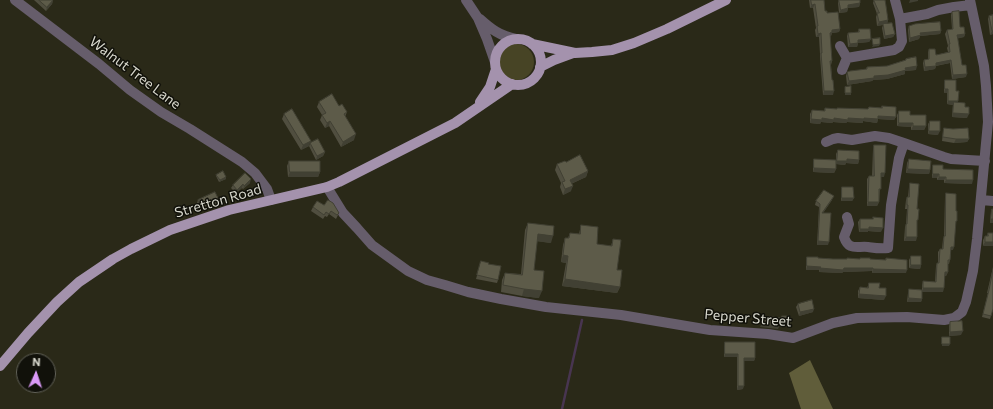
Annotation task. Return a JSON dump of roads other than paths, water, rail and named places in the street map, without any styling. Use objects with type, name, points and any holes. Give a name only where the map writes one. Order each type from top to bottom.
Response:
[{"type":"main road","points":[[540,67],[554,60],[575,53],[612,50],[634,43],[726,0]]},
{"type":"main road","points":[[532,44],[539,55],[540,61],[540,67],[537,74],[532,80],[525,83],[512,84],[505,81],[500,76],[495,66],[496,56],[498,49],[509,41],[516,39],[527,41],[532,44],[575,53]]},
{"type":"main road","name":"Stretton Road","points":[[474,110],[486,95],[490,87],[495,66]]},
{"type":"main road","name":"Stretton Road","points":[[0,366],[57,302],[79,282],[113,259],[170,230],[229,210],[327,187],[339,182],[438,133],[512,84]]},
{"type":"street","name":"Walnut Tree Lane","points":[[14,0],[99,64],[130,90],[161,112],[242,162],[255,173],[267,189],[272,200]]},
{"type":"street","points":[[466,0],[478,18],[487,39],[495,66]]},
{"type":"street","points":[[847,58],[894,50],[899,47],[902,41],[900,19],[895,0]]},
{"type":"street","points":[[900,19],[970,3]]},
{"type":"street","name":"Pepper Street","points":[[327,187],[343,213],[372,245],[408,271],[427,280],[468,292],[501,299],[546,307],[621,315],[710,330],[768,334],[793,338],[833,323],[857,318],[907,317],[944,320],[954,318],[962,312],[966,302],[973,272],[990,122],[986,86],[988,67],[970,3]]},
{"type":"street","points":[[478,18],[501,35],[516,39]]},
{"type":"street","points":[[840,46],[847,58]]},
{"type":"street","points":[[842,70],[847,58]]},
{"type":"street","points":[[824,143],[838,138],[852,140],[875,136],[889,138],[951,159],[985,161]]},
{"type":"street","points":[[848,217],[849,224],[844,237],[846,247],[867,247],[878,249],[888,248],[891,205],[899,158],[904,143]]},
{"type":"street","points":[[981,200],[993,201]]},
{"type":"waterway","points":[[562,409],[582,320]]}]
